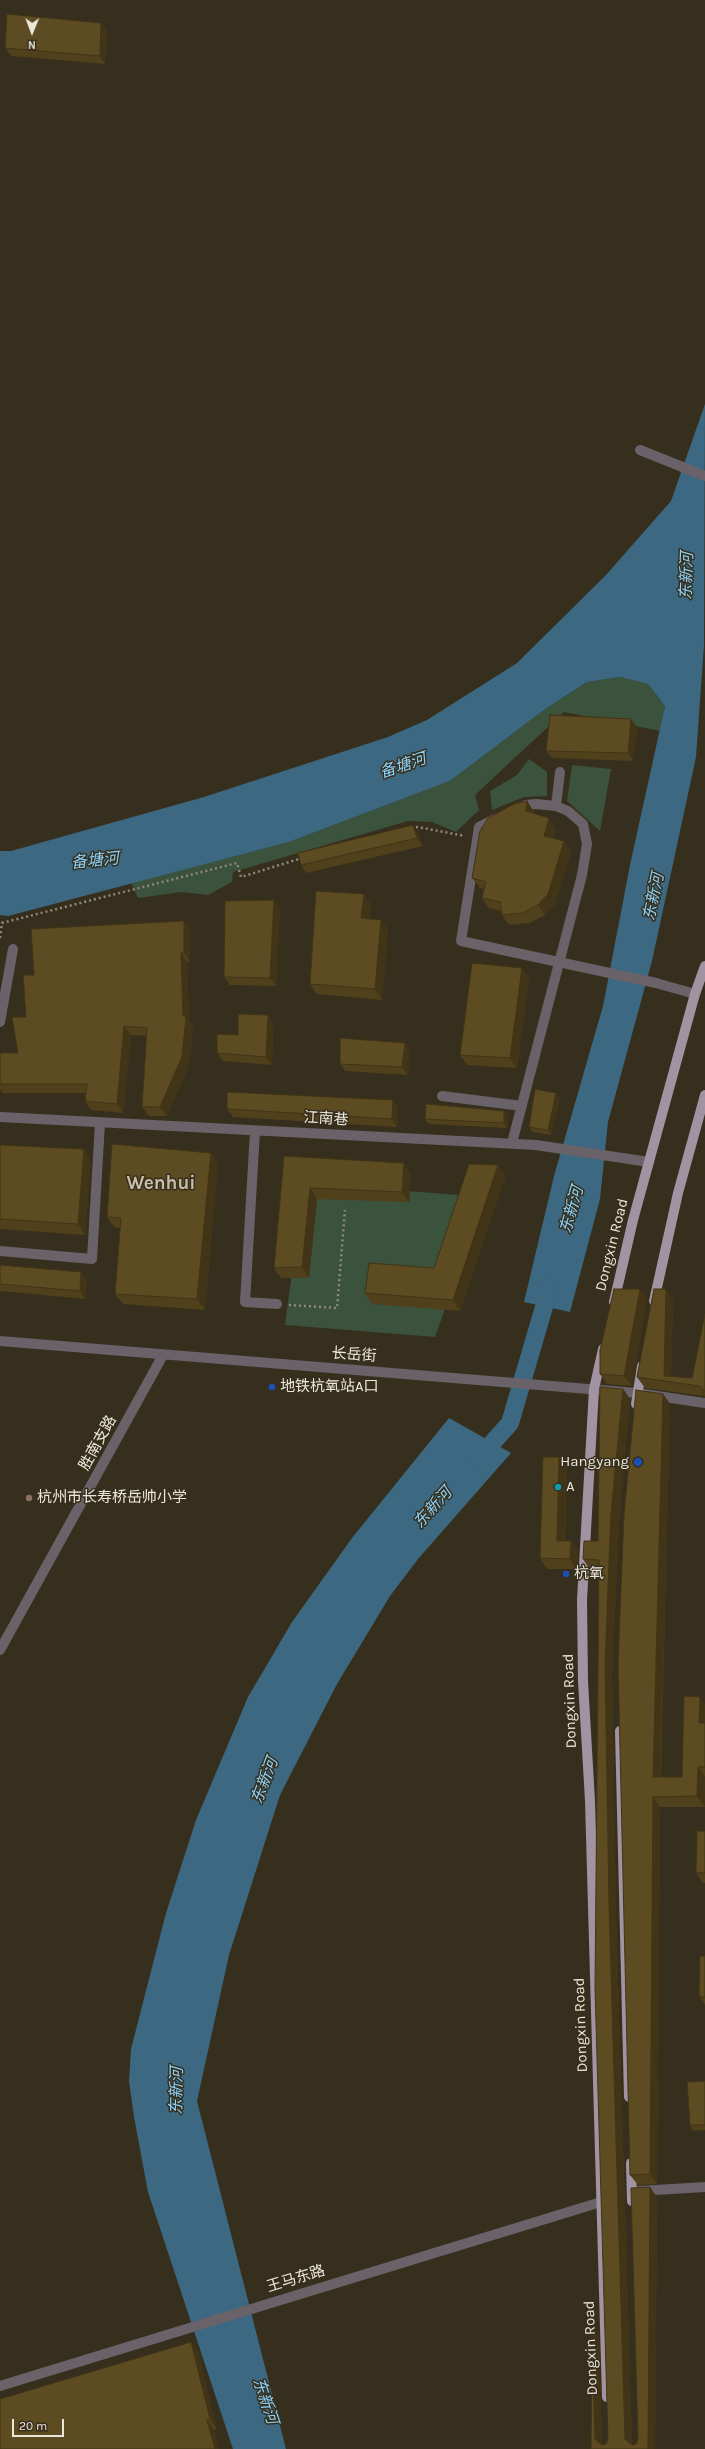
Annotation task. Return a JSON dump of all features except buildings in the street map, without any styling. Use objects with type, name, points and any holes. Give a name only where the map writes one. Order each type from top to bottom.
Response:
[{"type":"main road","name":"Dongxin Road","points":[[611,1315],[649,1162],[695,994],[705,966]]},
{"type":"main road","points":[[652,1311],[678,1193],[705,1095]]},
{"type":"main road","name":"Dongxin Road","points":[[606,1337],[594,1390],[582,1600],[583,1681],[590,1809],[608,2411]]},
{"type":"main road","points":[[635,1416],[637,1392],[644,1356]]},
{"type":"main road","points":[[620,1721],[629,2105]]},
{"type":"main road","points":[[630,2152],[632,2215]]},
{"type":"street","points":[[640,450],[705,476]]},
{"type":"street","points":[[556,806],[560,772]]},
{"type":"street","points":[[512,1143],[560,962],[582,876],[588,844],[583,824],[568,811],[556,806],[526,805],[479,827],[461,941],[560,962],[656,983],[695,994]]},
{"type":"street","points":[[0,1022],[1,1006],[13,949]]},
{"type":"street","points":[[442,1096],[522,1106]]},
{"type":"street","name":"江南巷","points":[[0,1117],[512,1143],[617,1156],[649,1162]]},
{"type":"street","points":[[0,1251],[92,1259],[100,1123]]},
{"type":"street","points":[[255,1131],[245,1302],[277,1304]]},
{"type":"street","name":"长岳街","points":[[0,1341],[594,1390],[637,1392],[705,1403]]},
{"type":"street","name":"胜南支路","points":[[0,1650],[163,1355]]},
{"type":"street","points":[[632,2192],[705,2187]]},
{"type":"street","name":"王马东路","points":[[0,2386],[601,2202]]},
{"type":"path","points":[[404,829],[418,827],[477,839]]},
{"type":"path","points":[[0,938],[2,923],[237,863],[241,877],[308,856]]},
{"type":"path","points":[[277,1304],[337,1308],[345,1210]]},
{"type":"green space","points":[[620,677],[648,684],[665,706],[660,731],[564,712],[475,795],[479,810],[456,832],[432,822],[408,821],[233,872],[232,882],[208,895],[181,892],[138,898],[131,883],[289,842],[450,781],[544,710],[587,682]]},
{"type":"green space","points":[[529,759],[547,772],[547,796],[524,797],[492,810],[490,791],[517,775]]},
{"type":"green space","points":[[572,765],[611,769],[600,831],[567,801]]},
{"type":"green space","points":[[304,1183],[485,1197],[435,1337],[285,1325]]},
{"type":"water","name":"备塘河","points":[[705,404],[704,645],[696,757],[652,961],[608,1122],[600,1199],[570,1312],[524,1302],[554,1176],[603,1006],[630,865],[665,706],[648,684],[620,677],[587,682],[544,710],[450,781],[289,842],[8,916],[0,915],[0,851],[11,851],[204,797],[388,737],[427,720],[517,663],[606,575],[671,501]]},
{"type":"water","points":[[449,1418],[511,1453],[418,1559],[390,1596],[337,1684],[280,1795],[229,1955],[197,2101],[286,2449],[233,2449],[148,2192],[129,2081],[131,2049],[166,1913],[196,1820],[248,1697],[292,1622],[352,1538]]},
{"type":"waterway","name":"东新河","points":[[476,1461],[510,1423],[551,1283]]},
{"type":"place","name":"地铁杭氧站A口","points":[[272,1387]]},
{"type":"place","name":"Hangyang","points":[[638,1462]]},
{"type":"place","name":"A","points":[[558,1487]]},
{"type":"place","name":"杭州市长寿桥岳帅小学","points":[[29,1498]]},
{"type":"place","name":"杭氧","points":[[566,1574]]},
{"type":"district","name":"Wenhui","points":[[161,1184]]}]
